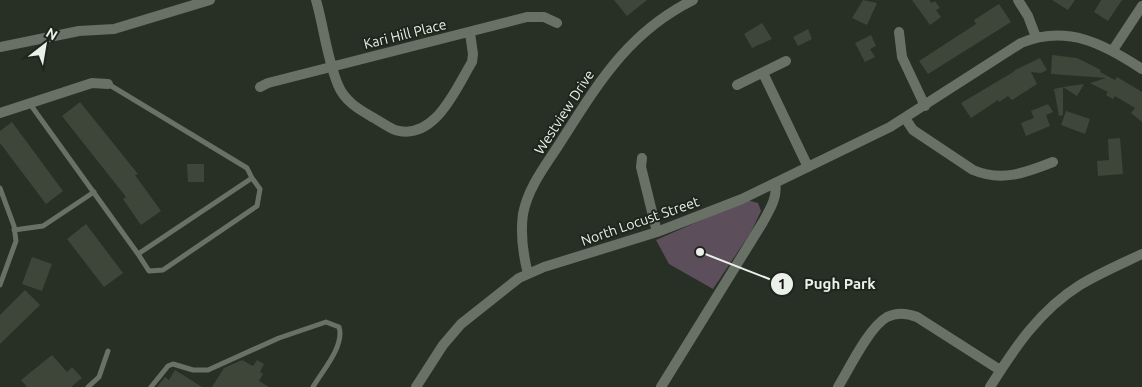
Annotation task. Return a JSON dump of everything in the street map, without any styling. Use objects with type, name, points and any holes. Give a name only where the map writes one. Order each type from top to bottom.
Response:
[{"type":"street","points":[[0,48],[79,31],[114,29],[210,0]]},
{"type":"street","points":[[316,0],[339,86],[348,101],[395,130],[410,131],[424,126],[443,109],[472,62],[470,32]]},
{"type":"street","name":"Westview Drive","points":[[528,274],[523,253],[521,229],[526,204],[534,184],[612,64],[638,38],[660,20],[693,0]]},
{"type":"street","points":[[1018,0],[1028,16],[1036,37]]},
{"type":"street","points":[[1113,50],[1142,6]]},
{"type":"street","name":"Kari Hill Place","points":[[260,87],[333,66],[537,16],[557,23]]},
{"type":"street","points":[[899,32],[902,57],[926,106],[1011,48],[1036,37],[1074,36],[1113,50],[1142,69]]},
{"type":"street","points":[[737,85],[786,61]]},
{"type":"street","points":[[762,73],[808,167]]},
{"type":"street","points":[[0,113],[92,83],[108,84]]},
{"type":"street","name":"North Locust Street","points":[[416,387],[443,345],[461,324],[503,289],[528,274],[657,232],[718,208],[808,167],[926,106]]},
{"type":"street","points":[[905,118],[913,130],[983,174],[1010,176],[1026,173],[1053,162]]},
{"type":"street","points":[[642,158],[640,167],[657,232]]},
{"type":"street","points":[[661,387],[763,222],[776,192],[774,183]]},
{"type":"street","points":[[990,387],[1017,345],[1049,308],[1080,286],[1142,254]]},
{"type":"street","points":[[838,387],[874,330],[893,314],[901,313],[917,317],[1000,370]]},
{"type":"lane","points":[[30,103],[150,270],[163,270],[257,206],[260,190],[247,168],[108,84]]},
{"type":"lane","points":[[138,254],[252,178]]},
{"type":"lane","points":[[0,188],[16,241],[0,285]]},
{"type":"lane","points":[[14,230],[43,226],[94,192]]},
{"type":"lane","points":[[152,387],[168,366],[173,364],[193,370],[208,370],[279,338],[326,322],[339,327],[341,334],[338,344],[313,387]]},
{"type":"lane","points":[[88,387],[99,377],[108,350]]},
{"type":"shaded area","points":[[747,200],[758,203],[761,211],[751,232],[713,289],[669,264],[656,240]]},
{"type":"building","points":[[614,0],[647,0],[627,16]]},
{"type":"building","points":[[863,0],[877,3],[867,25],[852,18]]},
{"type":"building","points":[[912,0],[929,0],[932,3],[935,1],[940,8],[936,10],[941,17],[930,25]]},
{"type":"building","points":[[1052,0],[1075,0],[1068,10]]},
{"type":"building","points":[[1101,0],[1122,0],[1108,21],[1094,12]]},
{"type":"building","points":[[999,4],[1011,22],[928,74],[919,61],[976,24],[974,20]]},
{"type":"building","points":[[762,23],[772,39],[752,48],[744,34]]},
{"type":"building","points":[[808,29],[812,39],[798,46],[793,37]]},
{"type":"building","points":[[871,35],[876,46],[870,49],[875,57],[865,62],[855,43]]},
{"type":"building","points":[[1052,55],[1077,58],[1101,70],[1100,72],[1115,80],[1117,77],[1142,92],[1142,122],[1131,113],[1135,108],[1115,96],[1113,99],[1106,95],[1108,92],[1090,83],[1106,78],[1051,74]]},
{"type":"building","points":[[1040,58],[1047,70],[1041,73],[1031,72],[1037,84],[1012,100],[1008,96],[999,102],[998,100],[971,118],[961,103],[1015,71],[1013,71]]},
{"type":"building","points":[[1084,84],[1077,96],[1063,87]]},
{"type":"building","points":[[1063,87],[1063,115],[1059,116],[1054,89]]},
{"type":"building","points":[[80,102],[138,174],[135,175],[161,211],[141,225],[123,199],[126,197],[62,116]]},
{"type":"building","points":[[1048,104],[1053,112],[1046,115],[1050,126],[1026,136],[1021,123],[1034,118],[1031,111]]},
{"type":"building","points":[[1066,111],[1090,119],[1085,134],[1061,125]]},
{"type":"building","points":[[12,122],[63,191],[46,204],[0,143],[0,131]]},
{"type":"building","points":[[1120,138],[1123,174],[1098,176],[1097,161],[1109,160],[1108,139]]},
{"type":"building","points":[[187,164],[204,164],[204,182],[188,182]]},
{"type":"building","points":[[86,224],[123,273],[104,287],[67,239]]},
{"type":"building","points":[[32,257],[52,264],[42,291],[22,284]]},
{"type":"building","points":[[25,290],[40,305],[0,344],[0,315]]},
{"type":"building","points":[[52,355],[67,372],[72,367],[82,378],[71,387],[27,387],[21,380]]},
{"type":"building","points":[[242,360],[253,366],[257,360],[264,364],[260,372],[263,374],[259,381],[269,387],[212,387],[224,368]]},
{"type":"building","points":[[175,370],[202,387],[157,387],[165,377],[169,380]]},
{"type":"place","name":"Pugh Park","points":[[700,252]]}]
